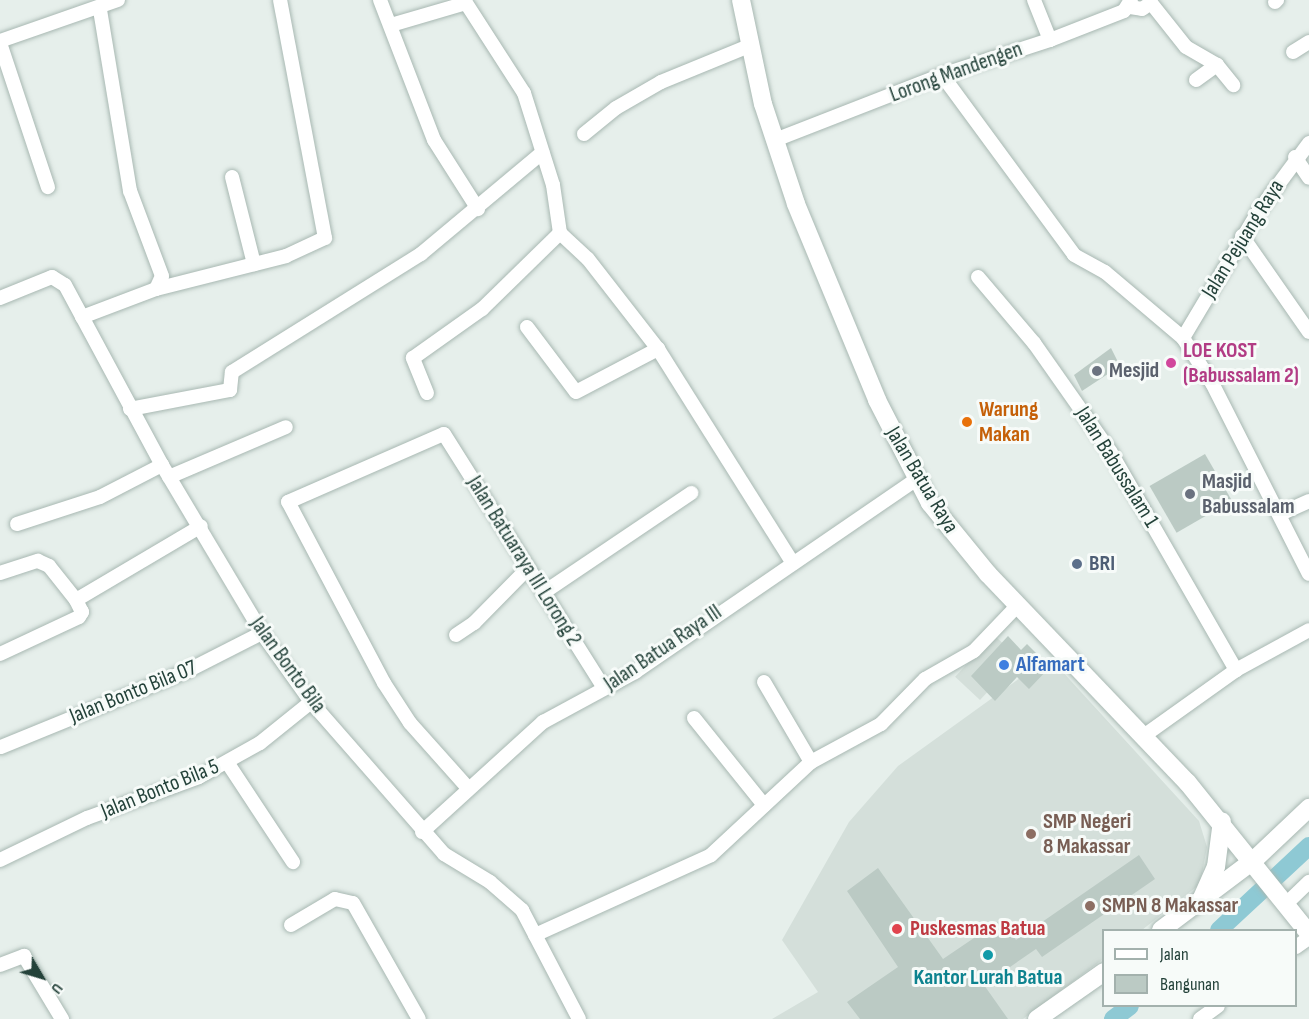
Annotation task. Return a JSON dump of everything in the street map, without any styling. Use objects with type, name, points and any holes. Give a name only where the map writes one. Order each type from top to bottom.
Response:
[{"type":"main road","name":"Jalan Batua Raya","points":[[741,0],[775,140],[796,204],[877,400],[917,479],[948,529],[1018,605],[1145,735],[1222,821],[1309,936]]},
{"type":"main road","points":[[1162,929],[1256,863],[1309,808]]},
{"type":"main road","points":[[1199,902],[1216,867],[1222,821]]},
{"type":"main road","points":[[1037,1019],[1102,973]]},
{"type":"street","points":[[48,187],[0,42],[79,6],[100,9],[118,0]]},
{"type":"street","points":[[82,317],[156,289],[254,264],[316,244],[326,232],[280,0]]},
{"type":"street","points":[[380,0],[434,140],[478,209]]},
{"type":"street","points":[[1034,0],[1050,40]]},
{"type":"street","points":[[391,25],[466,3],[524,93],[555,196],[560,233],[588,260],[658,349],[793,563]]},
{"type":"street","points":[[1130,4],[1142,9],[1151,3],[1186,47],[1217,65],[1233,85]]},
{"type":"street","name":"Lorong Mandengen","points":[[775,140],[942,75],[1050,40],[1130,4]]},
{"type":"street","points":[[100,9],[130,191],[162,276],[156,289]]},
{"type":"street","points":[[1293,52],[1309,42]]},
{"type":"street","points":[[584,134],[616,108],[661,82],[751,45]]},
{"type":"street","points":[[1197,80],[1217,65]]},
{"type":"street","points":[[942,75],[1074,255],[1106,272],[1183,338],[1212,384],[1309,574]]},
{"type":"street","name":"Jalan Pejuang Raya","points":[[1183,338],[1242,236],[1295,157],[1309,143]]},
{"type":"street","points":[[130,409],[229,391],[232,372],[389,270],[417,257],[478,209],[542,153]]},
{"type":"street","points":[[1295,157],[1309,178]]},
{"type":"street","points":[[232,177],[254,264]]},
{"type":"street","points":[[427,393],[413,358],[467,322],[560,233]]},
{"type":"street","points":[[1242,236],[1309,332]]},
{"type":"street","name":"Jalan Bonto Bila","points":[[0,298],[52,277],[65,285],[130,409],[262,633],[311,702],[422,832],[444,854],[490,882],[522,910],[579,1019]]},
{"type":"street","name":"Jalan Babussalam 1","points":[[978,277],[1034,343],[1110,451],[1236,670]]},
{"type":"street","points":[[527,327],[576,392],[658,349]]},
{"type":"street","points":[[17,524],[100,497],[286,427]]},
{"type":"street","name":"Jalan Batuaraya III Lorong 2","points":[[468,788],[410,723],[384,683],[288,502],[444,434],[604,688]]},
{"type":"street","name":"Jalan Batua Raya III","points":[[422,832],[543,722],[604,688],[917,479]]},
{"type":"street","points":[[543,593],[691,493]]},
{"type":"street","points":[[1280,514],[1309,501]]},
{"type":"street","points":[[76,600],[201,526]]},
{"type":"street","points":[[0,573],[38,561],[49,566],[76,600],[82,612],[79,617],[0,654]]},
{"type":"street","points":[[456,635],[474,623],[527,569]]},
{"type":"street","points":[[535,934],[694,866],[811,762],[881,724],[925,679],[974,651],[1018,605]]},
{"type":"street","points":[[1145,735],[1236,670],[1309,630]]},
{"type":"street","name":"Jalan Bonto Bila 07","points":[[1,747],[187,671],[262,633]]},
{"type":"street","points":[[764,682],[811,762]]},
{"type":"street","name":"Jalan Bonto Bila 5","points":[[0,860],[87,818],[190,781],[228,762],[311,702]]},
{"type":"street","points":[[694,718],[764,805]]},
{"type":"street","points":[[228,762],[293,862]]},
{"type":"street","points":[[1283,900],[1309,882]]},
{"type":"street","points":[[291,925],[334,899],[353,903],[419,1019]]},
{"type":"street","points":[[1297,946],[1309,936]]},
{"type":"street","points":[[0,965],[24,956],[62,1019]]},
{"type":"street","points":[[1200,1019],[1215,1007]]},
{"type":"shaded area","name":"Alfamart","points":[[994,635],[1019,658],[980,700],[955,677]]},
{"type":"shaded area","name":"SMP Negeri 8 Makassar","points":[[1049,657],[1199,821],[1207,847],[1200,884],[1143,929],[1102,929],[1102,960],[1023,1019],[772,1019],[818,992],[782,940],[849,822],[898,766]]},
{"type":"building","name":"Mesjid","points":[[1111,348],[1120,366],[1082,391],[1074,375]]},
{"type":"building","name":"Masjid Babussalam","points":[[1205,454],[1232,501],[1177,533],[1150,486]]},
{"type":"building","name":"Alfamart","points":[[1008,636],[1021,650],[1027,644],[1050,667],[1029,689],[1017,677],[995,701],[971,676]]},
{"type":"building","points":[[1139,855],[1155,879],[1042,957],[1036,949],[984,985],[1008,1019],[860,1019],[847,1002],[898,967],[847,891],[878,868],[943,959],[1002,919],[1016,940]]},
{"type":"waterway","points":[[1220,929],[1309,846]]},
{"type":"waterway","points":[[1113,1019],[1129,1007]]},
{"type":"place","name":"LOE KOST (Babussalam 2)","points":[[1171,363]]},
{"type":"place","name":"Mesjid","points":[[1097,371]]},
{"type":"place","name":"Warung Makan","points":[[967,422]]},
{"type":"place","name":"Masjid Babussalam","points":[[1190,494]]},
{"type":"place","name":"BRI","points":[[1077,564]]},
{"type":"place","name":"Alfamart","points":[[1004,665]]},
{"type":"place","name":"SMP Negeri 8 Makassar","points":[[1031,834]]},
{"type":"place","name":"SMPN 8 Makassar","points":[[1090,906]]},
{"type":"place","name":"Puskesmas Batua","points":[[897,929]]},
{"type":"place","name":"Kantor Lurah Batua","points":[[988,955]]}]
